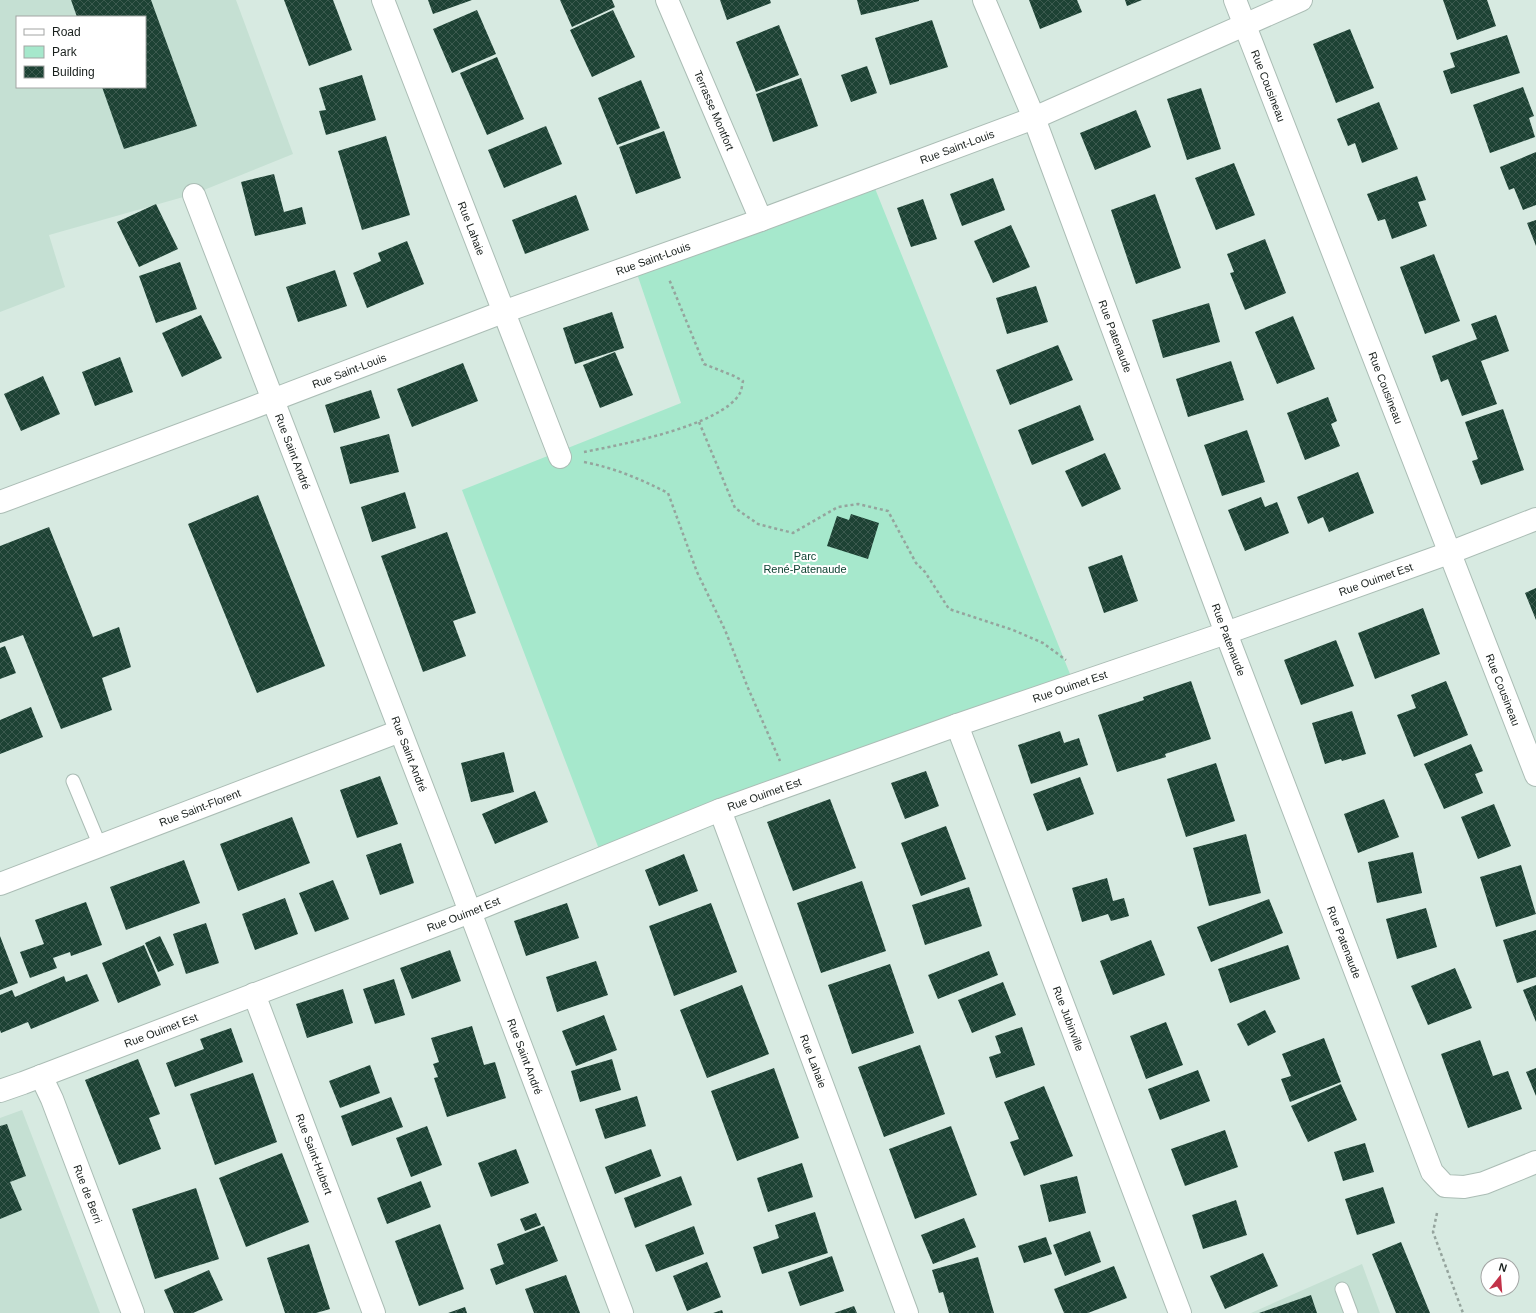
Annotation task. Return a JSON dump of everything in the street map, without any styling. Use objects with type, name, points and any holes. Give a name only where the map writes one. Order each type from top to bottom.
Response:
[{"type":"street","name":"Rue Lahaie","points":[[383,0],[560,457]]},
{"type":"street","name":"Terrasse Montfort","points":[[667,0],[761,220]]},
{"type":"street","name":"Rue Patenaude","points":[[984,0],[1034,118],[1226,633],[1432,1172],[1445,1186],[1464,1187],[1484,1184],[1536,1162]]},
{"type":"street","name":"Rue Cousineau","points":[[1235,0],[1536,776]]},
{"type":"street","name":"Rue Saint-Louis","points":[[0,502],[503,312],[761,220],[1034,118],[1301,0]]},
{"type":"street","name":"Rue Saint André","points":[[194,195],[470,912],[622,1313]]},
{"type":"street","name":"Rue Ouimet Est","points":[[0,1091],[470,912],[720,810],[957,725],[1226,633],[1449,553],[1536,519]]},
{"type":"street","name":"Rue Jubinville","points":[[957,725],[1180,1313]]},
{"type":"street","name":"Rue Saint-Florent","points":[[0,884],[400,731]]},
{"type":"street","name":"Rue Lahaie","points":[[720,810],[907,1313]]},
{"type":"street","name":"Rue Saint-Hubert","points":[[254,994],[374,1313]]},
{"type":"street","name":"Rue de Berri","points":[[41,1076],[133,1313]]},
{"type":"lane","points":[[72,781],[100,846]]},
{"type":"lane","points":[[1342,1289],[1351,1313]]},
{"type":"path","points":[[560,457],[635,442],[699,422],[727,406],[740,393],[743,381],[704,364],[670,282],[661,256]]},
{"type":"path","points":[[699,422],[735,508],[758,524],[793,533],[838,507],[858,504],[888,511],[916,563],[925,572],[949,610],[1013,630],[1043,643],[1078,670],[1084,682]]},
{"type":"path","points":[[560,457],[604,466],[636,477],[668,493],[697,572],[725,630],[748,688],[791,784]]},
{"type":"path","points":[[1437,1213],[1433,1232],[1462,1313]]},
{"type":"shaded area","points":[[0,0],[236,0],[293,154],[194,194],[49,235],[65,287],[0,312]]},
{"type":"shaded area","points":[[22,1110],[100,1313],[0,1313],[0,1118]]},
{"type":"shaded area","points":[[1362,1264],[1380,1313],[1251,1313]]},
{"type":"green space","name":"Parc René-Patenaude","points":[[872,181],[1072,679],[602,857],[462,490],[681,403],[633,262]]},
{"type":"building","points":[[71,0],[151,0],[197,126],[124,149],[102,88],[146,88],[146,16],[77,16]]},
{"type":"building","points":[[284,0],[333,0],[352,50],[309,66]]},
{"type":"building","points":[[428,0],[472,0],[433,14]]},
{"type":"building","points":[[560,0],[612,0],[615,7],[572,27]]},
{"type":"building","points":[[720,0],[770,0],[771,3],[727,20]]},
{"type":"building","points":[[857,0],[919,0],[919,1],[861,15]]},
{"type":"building","points":[[1029,0],[1077,0],[1082,12],[1040,29]]},
{"type":"building","points":[[1125,0],[1142,0],[1127,6]]},
{"type":"building","points":[[1443,0],[1487,0],[1496,26],[1457,40]]},
{"type":"building","points":[[477,10],[496,54],[452,73],[433,29]]},
{"type":"building","points":[[613,10],[635,57],[592,77],[570,30]]},
{"type":"building","points":[[932,20],[948,67],[890,85],[875,38]]},
{"type":"building","points":[[779,25],[799,75],[756,92],[736,42]]},
{"type":"building","points":[[1350,29],[1374,88],[1336,103],[1313,44]]},
{"type":"building","points":[[1507,35],[1520,73],[1451,94],[1443,71],[1455,67],[1450,53]]},
{"type":"building","points":[[497,57],[524,119],[487,135],[460,73]]},
{"type":"building","points":[[867,66],[877,93],[851,102],[841,75]]},
{"type":"building","points":[[362,75],[376,120],[326,135],[319,111],[326,110],[319,88]]},
{"type":"building","points":[[801,78],[818,126],[773,142],[756,94]]},
{"type":"building","points":[[641,80],[660,128],[617,145],[598,98]]},
{"type":"building","points":[[1523,87],[1534,116],[1529,118],[1535,137],[1490,153],[1473,105]]},
{"type":"building","points":[[1201,88],[1221,149],[1187,160],[1167,99]]},
{"type":"building","points":[[1379,102],[1398,149],[1362,163],[1355,143],[1348,146],[1337,119]]},
{"type":"building","points":[[1136,110],[1151,147],[1095,170],[1080,133]]},
{"type":"building","points":[[546,126],[562,164],[504,188],[488,150]]},
{"type":"building","points":[[664,131],[681,178],[636,194],[619,147]]},
{"type":"building","points":[[386,136],[410,215],[362,230],[338,151]]},
{"type":"building","points":[[1536,152],[1536,205],[1523,210],[1514,188],[1509,190],[1500,167]]},
{"type":"building","points":[[1234,163],[1255,215],[1216,230],[1195,178]]},
{"type":"building","points":[[274,174],[284,212],[302,207],[306,224],[255,236],[241,182]]},
{"type":"building","points":[[1417,176],[1426,200],[1418,202],[1427,226],[1392,239],[1385,219],[1378,221],[1367,194]]},
{"type":"building","points":[[993,178],[1005,210],[962,226],[950,194]]},
{"type":"building","points":[[1155,194],[1181,268],[1136,284],[1111,210]]},
{"type":"building","points":[[576,195],[589,230],[525,254],[512,220]]},
{"type":"building","points":[[923,199],[937,239],[911,247],[897,208]]},
{"type":"building","points":[[156,204],[178,249],[139,267],[117,222]]},
{"type":"building","points":[[1536,220],[1536,246],[1527,223]]},
{"type":"building","points":[[1011,225],[1030,267],[993,283],[974,241]]},
{"type":"building","points":[[1265,239],[1286,293],[1245,310],[1230,273],[1234,272],[1227,254]]},
{"type":"building","points":[[407,241],[424,284],[367,308],[353,273],[381,261],[378,253]]},
{"type":"building","points":[[1434,254],[1460,321],[1425,334],[1400,267]]},
{"type":"building","points":[[180,262],[197,309],[156,323],[139,276]]},
{"type":"building","points":[[335,270],[347,306],[298,322],[286,287]]},
{"type":"building","points":[[1036,286],[1048,322],[1007,334],[996,298]]},
{"type":"building","points":[[1209,303],[1220,342],[1163,358],[1152,320]]},
{"type":"building","points":[[612,312],[624,348],[575,364],[563,328]]},
{"type":"building","points":[[201,315],[222,358],[182,377],[162,333]]},
{"type":"building","points":[[1496,315],[1509,351],[1481,361],[1497,404],[1462,416],[1448,379],[1441,382],[1432,356],[1477,339],[1471,324]]},
{"type":"building","points":[[1293,316],[1315,369],[1277,384],[1255,332]]},
{"type":"building","points":[[1058,345],[1073,380],[1010,405],[996,370]]},
{"type":"building","points":[[615,352],[633,395],[600,408],[583,365]]},
{"type":"building","points":[[120,357],[133,392],[95,406],[82,372]]},
{"type":"building","points":[[1231,361],[1244,400],[1188,417],[1176,379]]},
{"type":"building","points":[[463,363],[478,401],[412,427],[397,389]]},
{"type":"building","points":[[43,376],[60,414],[21,431],[4,394]]},
{"type":"building","points":[[371,390],[380,418],[334,433],[325,405]]},
{"type":"building","points":[[1328,397],[1337,421],[1331,424],[1340,446],[1305,460],[1287,413]]},
{"type":"building","points":[[1080,405],[1094,440],[1032,465],[1018,430]]},
{"type":"building","points":[[1503,409],[1524,470],[1481,485],[1472,461],[1478,459],[1465,422]]},
{"type":"building","points":[[1247,430],[1265,482],[1222,496],[1204,445]]},
{"type":"building","points":[[389,434],[399,472],[350,484],[340,447]]},
{"type":"building","points":[[1105,453],[1121,489],[1082,507],[1065,471]]},
{"type":"building","points":[[1358,472],[1374,513],[1329,532],[1323,517],[1308,524],[1297,497]]},
{"type":"building","points":[[405,492],[416,528],[372,542],[361,507]]},
{"type":"building","points":[[258,495],[325,666],[257,693],[188,524]]},
{"type":"building","points":[[1261,497],[1265,507],[1277,502],[1289,533],[1245,551],[1228,510]]},
{"type":"building","points":[[851,514],[879,523],[868,559],[827,546],[837,516],[849,520]]},
{"type":"building","points":[[49,527],[93,637],[119,627],[131,667],[102,678],[112,710],[61,729],[23,635],[0,643],[0,546]]},
{"type":"building","points":[[447,532],[476,613],[453,621],[466,656],[423,672],[381,556]]},
{"type":"building","points":[[1122,555],[1138,601],[1104,613],[1088,567]]},
{"type":"building","points":[[1536,588],[1536,620],[1525,593]]},
{"type":"building","points":[[1423,608],[1440,654],[1375,679],[1358,633]]},
{"type":"building","points":[[1336,640],[1354,686],[1301,705],[1284,660]]},
{"type":"building","points":[[5,646],[16,673],[0,679],[0,648]]},
{"type":"building","points":[[1191,681],[1211,739],[1165,754],[1166,757],[1117,772],[1098,715],[1144,700],[1143,697]]},
{"type":"building","points":[[1446,681],[1468,735],[1414,757],[1397,715],[1416,708],[1411,695]]},
{"type":"building","points":[[31,707],[43,737],[0,754],[0,720]]},
{"type":"building","points":[[1352,711],[1366,754],[1325,764],[1312,723]]},
{"type":"building","points":[[1060,731],[1064,743],[1079,738],[1088,765],[1031,784],[1018,745]]},
{"type":"building","points":[[1471,744],[1483,771],[1475,774],[1483,793],[1444,809],[1424,764]]},
{"type":"building","points":[[504,752],[514,792],[471,802],[461,763]]},
{"type":"building","points":[[1216,763],[1235,821],[1186,837],[1167,779]]},
{"type":"building","points":[[926,771],[939,806],[905,819],[891,783]]},
{"type":"building","points":[[380,776],[398,824],[357,838],[340,790]]},
{"type":"building","points":[[1080,777],[1094,814],[1047,831],[1033,794]]},
{"type":"building","points":[[535,791],[548,822],[495,844],[482,814]]},
{"type":"building","points":[[830,799],[856,868],[793,891],[767,822]]},
{"type":"building","points":[[1384,799],[1399,837],[1358,853],[1344,814]]},
{"type":"building","points":[[1494,804],[1511,846],[1478,859],[1461,817]]},
{"type":"building","points":[[292,817],[310,863],[238,891],[220,844]]},
{"type":"building","points":[[946,826],[966,879],[921,896],[901,843]]},
{"type":"building","points":[[1246,834],[1261,893],[1209,906],[1193,848]]},
{"type":"building","points":[[401,843],[414,883],[380,895],[366,855]]},
{"type":"building","points":[[1413,852],[1422,893],[1377,903],[1368,862]]},
{"type":"building","points":[[684,854],[698,891],[659,906],[645,870]]},
{"type":"building","points":[[184,860],[200,903],[126,930],[110,887]]},
{"type":"building","points":[[1521,865],[1536,914],[1496,927],[1480,877]]},
{"type":"building","points":[[1107,878],[1113,901],[1124,898],[1129,916],[1111,921],[1108,914],[1082,922],[1072,888]]},
{"type":"building","points":[[333,880],[349,919],[315,932],[299,893]]},
{"type":"building","points":[[862,881],[886,951],[821,973],[797,903]]},
{"type":"building","points":[[969,887],[982,926],[925,945],[912,905]]},
{"type":"building","points":[[285,898],[298,934],[255,950],[242,914]]},
{"type":"building","points":[[1269,899],[1283,933],[1211,962],[1197,927]]},
{"type":"building","points":[[86,902],[102,945],[71,956],[70,952],[53,958],[57,968],[30,978],[20,952],[44,944],[35,920]]},
{"type":"building","points":[[567,903],[579,938],[526,956],[514,921]]},
{"type":"building","points":[[711,903],[737,972],[674,996],[649,926]]},
{"type":"building","points":[[1426,908],[1437,947],[1397,959],[1386,919]]},
{"type":"building","points":[[206,923],[219,963],[186,974],[173,934]]},
{"type":"building","points":[[1536,930],[1536,977],[1517,983],[1503,940]]},
{"type":"building","points":[[0,936],[18,983],[0,990]]},
{"type":"building","points":[[160,936],[174,965],[158,972],[145,943]]},
{"type":"building","points":[[1151,940],[1165,975],[1113,995],[1100,961]]},
{"type":"building","points":[[144,945],[161,985],[118,1003],[102,963]]},
{"type":"building","points":[[1288,945],[1300,979],[1230,1003],[1218,969]]},
{"type":"building","points":[[450,950],[461,981],[412,999],[400,968]]},
{"type":"building","points":[[989,951],[998,975],[938,999],[928,975]]},
{"type":"building","points":[[596,961],[608,995],[557,1012],[546,977]]},
{"type":"building","points":[[890,964],[914,1033],[852,1054],[828,985]]},
{"type":"building","points":[[1455,968],[1472,1008],[1428,1025],[1411,986]]},
{"type":"building","points":[[87,974],[99,1001],[31,1029],[28,1022],[1,1033],[0,995],[12,990],[15,997],[64,976],[66,982]]},
{"type":"building","points":[[394,979],[405,1015],[375,1024],[363,989]]},
{"type":"building","points":[[1003,982],[1016,1015],[972,1033],[958,1000]]},
{"type":"building","points":[[742,985],[769,1054],[707,1078],[680,1010]]},
{"type":"building","points":[[1536,985],[1536,1022],[1523,990]]},
{"type":"building","points":[[343,989],[353,1023],[307,1038],[296,1004]]},
{"type":"building","points":[[1265,1010],[1276,1032],[1248,1046],[1237,1024]]},
{"type":"building","points":[[604,1015],[617,1050],[576,1066],[562,1031]]},
{"type":"building","points":[[1166,1022],[1183,1065],[1146,1079],[1130,1036]]},
{"type":"building","points":[[472,1026],[484,1065],[495,1062],[506,1098],[447,1117],[434,1078],[438,1077],[433,1064],[439,1062],[431,1038]]},
{"type":"building","points":[[1022,1027],[1035,1065],[996,1078],[989,1057],[1001,1053],[995,1036]]},
{"type":"building","points":[[231,1028],[243,1062],[175,1087],[166,1063],[204,1049],[200,1039]]},
{"type":"building","points":[[1324,1038],[1341,1082],[1290,1102],[1281,1079],[1291,1076],[1282,1054]]},
{"type":"building","points":[[1480,1040],[1493,1076],[1508,1071],[1522,1109],[1468,1128],[1441,1054]]},
{"type":"building","points":[[920,1045],[945,1114],[884,1137],[858,1067]]},
{"type":"building","points":[[138,1059],[160,1114],[149,1118],[161,1149],[119,1165],[85,1080]]},
{"type":"building","points":[[612,1059],[621,1090],[580,1102],[571,1071]]},
{"type":"building","points":[[370,1065],[380,1093],[340,1108],[329,1081]]},
{"type":"building","points":[[774,1068],[799,1138],[737,1161],[711,1091]]},
{"type":"building","points":[[1536,1068],[1536,1096],[1526,1072]]},
{"type":"building","points":[[1198,1070],[1210,1101],[1160,1120],[1148,1089]]},
{"type":"building","points":[[253,1073],[277,1142],[215,1165],[190,1094]]},
{"type":"building","points":[[1341,1084],[1357,1120],[1308,1142],[1291,1106]]},
{"type":"building","points":[[1044,1086],[1073,1156],[1024,1176],[1010,1142],[1019,1139],[1004,1102]]},
{"type":"building","points":[[637,1096],[646,1126],[605,1139],[595,1109]]},
{"type":"building","points":[[391,1097],[403,1127],[352,1146],[341,1116]]},
{"type":"building","points":[[7,1124],[26,1176],[10,1182],[22,1210],[0,1219],[0,1126]]},
{"type":"building","points":[[427,1126],[442,1165],[411,1177],[396,1138]]},
{"type":"building","points":[[951,1126],[977,1195],[915,1219],[889,1149]]},
{"type":"building","points":[[1225,1130],[1238,1167],[1185,1186],[1171,1149]]},
{"type":"building","points":[[1365,1143],[1374,1172],[1343,1181],[1334,1152]]},
{"type":"building","points":[[516,1149],[529,1183],[491,1197],[478,1163]]},
{"type":"building","points":[[651,1149],[661,1176],[615,1194],[605,1167]]},
{"type":"building","points":[[282,1153],[309,1222],[246,1247],[219,1178]]},
{"type":"building","points":[[802,1163],[813,1197],[768,1212],[757,1178]]},
{"type":"building","points":[[681,1176],[692,1205],[635,1228],[624,1198]]},
{"type":"building","points":[[1077,1176],[1086,1213],[1049,1222],[1040,1185]]},
{"type":"building","points":[[421,1181],[431,1207],[387,1224],[377,1198]]},
{"type":"building","points":[[1383,1187],[1395,1223],[1357,1235],[1345,1199]]},
{"type":"building","points":[[196,1188],[219,1259],[155,1279],[132,1209]]},
{"type":"building","points":[[1236,1200],[1247,1235],[1203,1249],[1192,1215]]},
{"type":"building","points":[[815,1212],[828,1253],[762,1274],[753,1247],[779,1238],[775,1225]]},
{"type":"building","points":[[536,1213],[541,1225],[525,1231],[520,1219]]},
{"type":"building","points":[[964,1218],[976,1247],[933,1264],[921,1235]]},
{"type":"building","points":[[440,1224],[464,1289],[419,1306],[395,1241]]},
{"type":"building","points":[[544,1226],[558,1261],[496,1285],[490,1269],[504,1264],[497,1244]]},
{"type":"building","points":[[694,1226],[704,1254],[656,1272],[645,1245]]},
{"type":"building","points":[[1090,1231],[1101,1262],[1065,1276],[1053,1245]]},
{"type":"building","points":[[1046,1237],[1052,1254],[1024,1263],[1018,1246]]},
{"type":"building","points":[[1401,1242],[1430,1313],[1396,1313],[1372,1254]]},
{"type":"building","points":[[309,1244],[330,1309],[316,1313],[285,1313],[267,1258]]},
{"type":"building","points":[[1263,1253],[1278,1286],[1225,1309],[1210,1276]]},
{"type":"building","points":[[832,1256],[844,1291],[800,1306],[788,1272]]},
{"type":"building","points":[[978,1257],[994,1313],[949,1313],[943,1292],[939,1293],[932,1270]]},
{"type":"building","points":[[707,1262],[721,1297],[687,1311],[673,1276]]},
{"type":"building","points":[[1114,1266],[1127,1298],[1088,1313],[1064,1313],[1054,1289]]},
{"type":"building","points":[[209,1270],[223,1300],[193,1313],[174,1313],[164,1290]]},
{"type":"building","points":[[566,1275],[580,1313],[534,1313],[525,1289]]},
{"type":"building","points":[[1311,1295],[1317,1313],[1259,1313]]},
{"type":"building","points":[[854,1306],[857,1313],[834,1313]]},
{"type":"building","points":[[465,1307],[467,1313],[448,1313]]},
{"type":"building","points":[[722,1310],[723,1313],[713,1313]]}]
